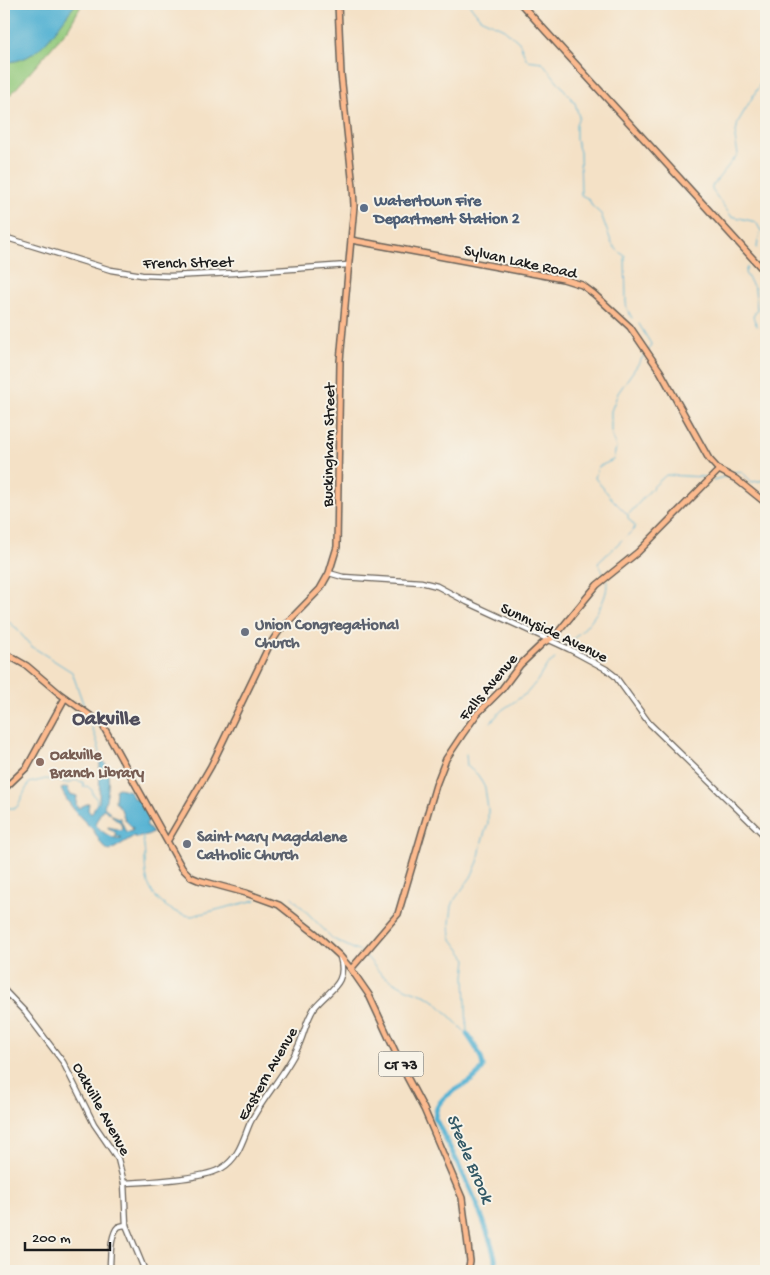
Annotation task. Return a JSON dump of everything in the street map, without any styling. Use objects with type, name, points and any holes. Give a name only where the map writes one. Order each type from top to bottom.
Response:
[{"type":"main road","name":"Buckingham Street","points":[[168,840],[210,767],[268,646],[279,631],[320,589],[329,573],[337,548],[340,361],[354,187],[342,82],[338,4]]},
{"type":"main road","points":[[521,4],[766,273]]},
{"type":"main road","name":"Sylvan Lake Road","points":[[351,240],[563,279],[582,285],[621,318],[648,352],[709,459],[719,470],[736,479],[764,499]]},
{"type":"main road","name":"Falls Avenue","points":[[351,969],[398,914],[436,785],[446,759],[477,714],[502,689],[520,665],[555,636],[597,585],[638,552],[719,470]]},
{"type":"main road","name":"CT 73","points":[[4,653],[27,666],[65,698],[101,723],[182,868],[191,877],[256,896],[287,911],[340,956],[351,969],[368,995],[424,1109],[462,1198],[469,1256],[468,1271]]},
{"type":"main road","points":[[4,789],[27,767],[65,698]]},
{"type":"street","name":"French Street","points":[[4,237],[111,270],[142,275],[170,276],[234,273],[348,265]]},
{"type":"street","name":"Sunnyside Avenue","points":[[329,573],[343,577],[421,582],[437,586],[584,657],[615,676],[649,723],[766,837]]},
{"type":"street","name":"Eastern Avenue","points":[[124,1183],[159,1181],[206,1174],[223,1168],[230,1162],[238,1152],[261,1104],[294,1057],[312,1012],[333,989],[342,975],[343,970],[340,956]]},
{"type":"street","name":"Oakville Avenue","points":[[4,990],[26,1012],[71,1075],[94,1124],[118,1159],[124,1183],[126,1224],[145,1271]]},
{"type":"street","points":[[110,1271],[111,1248],[115,1232],[118,1227],[126,1224]]},
{"type":"green space","points":[[11,4],[82,4],[68,29],[12,93],[4,98],[4,10]]},
{"type":"water","points":[[11,4],[76,4],[46,42],[37,50],[17,61],[4,62],[4,10]]},
{"type":"water","points":[[103,760],[108,771],[108,789],[104,807],[110,812],[102,810],[95,824],[107,835],[122,838],[115,835],[116,833],[108,828],[122,830],[121,823],[112,815],[120,818],[126,832],[132,830],[133,828],[125,820],[121,809],[115,801],[116,789],[119,788],[130,791],[133,798],[141,800],[150,817],[146,825],[153,833],[137,838],[134,836],[110,851],[71,806],[61,789],[67,787],[70,794],[77,796],[76,804],[78,808],[89,803],[88,810],[91,814],[99,802],[100,761]]},
{"type":"waterway","points":[[469,4],[480,18],[504,29],[519,42],[527,60],[542,62],[575,103],[579,117],[576,124],[576,140],[580,152],[581,195],[589,199],[592,206],[601,214],[612,244],[625,256],[626,302],[627,309],[632,318]]},
{"type":"waterway","points":[[757,248],[761,231],[756,222],[731,216],[712,190],[712,186],[738,154],[735,138],[738,122],[766,74]]},
{"type":"waterway","points":[[747,267],[745,273],[755,289],[757,309],[753,317],[757,326]]},
{"type":"waterway","points":[[639,324],[651,344],[648,352]]},
{"type":"waterway","points":[[627,536],[635,526],[628,518],[628,515],[595,478],[598,467],[613,460],[616,448],[611,432],[611,411],[618,393],[645,354]]},
{"type":"waterway","points":[[730,474],[738,471],[743,473],[752,482],[766,480]]},
{"type":"waterway","points":[[629,514],[666,475],[704,477]]},
{"type":"waterway","points":[[713,480],[727,476]]},
{"type":"waterway","points":[[604,574],[598,563],[622,540]]},
{"type":"waterway","points":[[565,645],[587,626],[594,617],[604,599],[607,581]]},
{"type":"waterway","name":"Steele Brook","points":[[4,618],[15,627],[31,646],[72,672],[85,709]]},
{"type":"waterway","points":[[491,722],[502,710],[527,693],[547,665],[555,659]]},
{"type":"waterway","name":"Steele Brook","points":[[88,717],[98,744],[101,761]]},
{"type":"waterway","points":[[466,754],[467,766],[478,775],[485,788],[488,809],[488,823],[478,862],[471,877],[455,899],[452,906],[450,923],[451,938],[467,959],[465,976],[467,1034]]},
{"type":"waterway","points":[[4,808],[16,808],[29,783],[46,779],[67,783],[71,783],[74,780],[83,782],[84,787],[87,786],[92,790],[97,800],[96,806]]},
{"type":"waterway","name":"Steele Brook","points":[[142,835],[147,880],[150,888],[155,896],[170,909],[180,914],[192,916],[256,900]]},
{"type":"waterway","name":"Steele Brook","points":[[262,897],[266,895]]},
{"type":"waterway","name":"Steele Brook","points":[[292,897],[333,939],[362,953]]},
{"type":"waterway","name":"Steele Brook","points":[[365,955],[382,975],[407,989],[427,996],[437,1003],[467,1034]]},
{"type":"waterway","name":"Steele Brook","points":[[467,1034],[480,1055],[483,1068],[478,1075],[441,1101],[435,1118],[480,1212],[498,1271]]},
{"type":"place","name":"Watertown Fire Department Station 2","points":[[364,208]]},
{"type":"place","name":"Union Congregational Church","points":[[245,632]]},
{"type":"place","name":"Oakville Branch Library","points":[[40,762]]},
{"type":"place","name":"Saint Mary Magdalene Catholic Church","points":[[187,844]]},
{"type":"district","name":"Oakville","points":[[106,717]]}]
